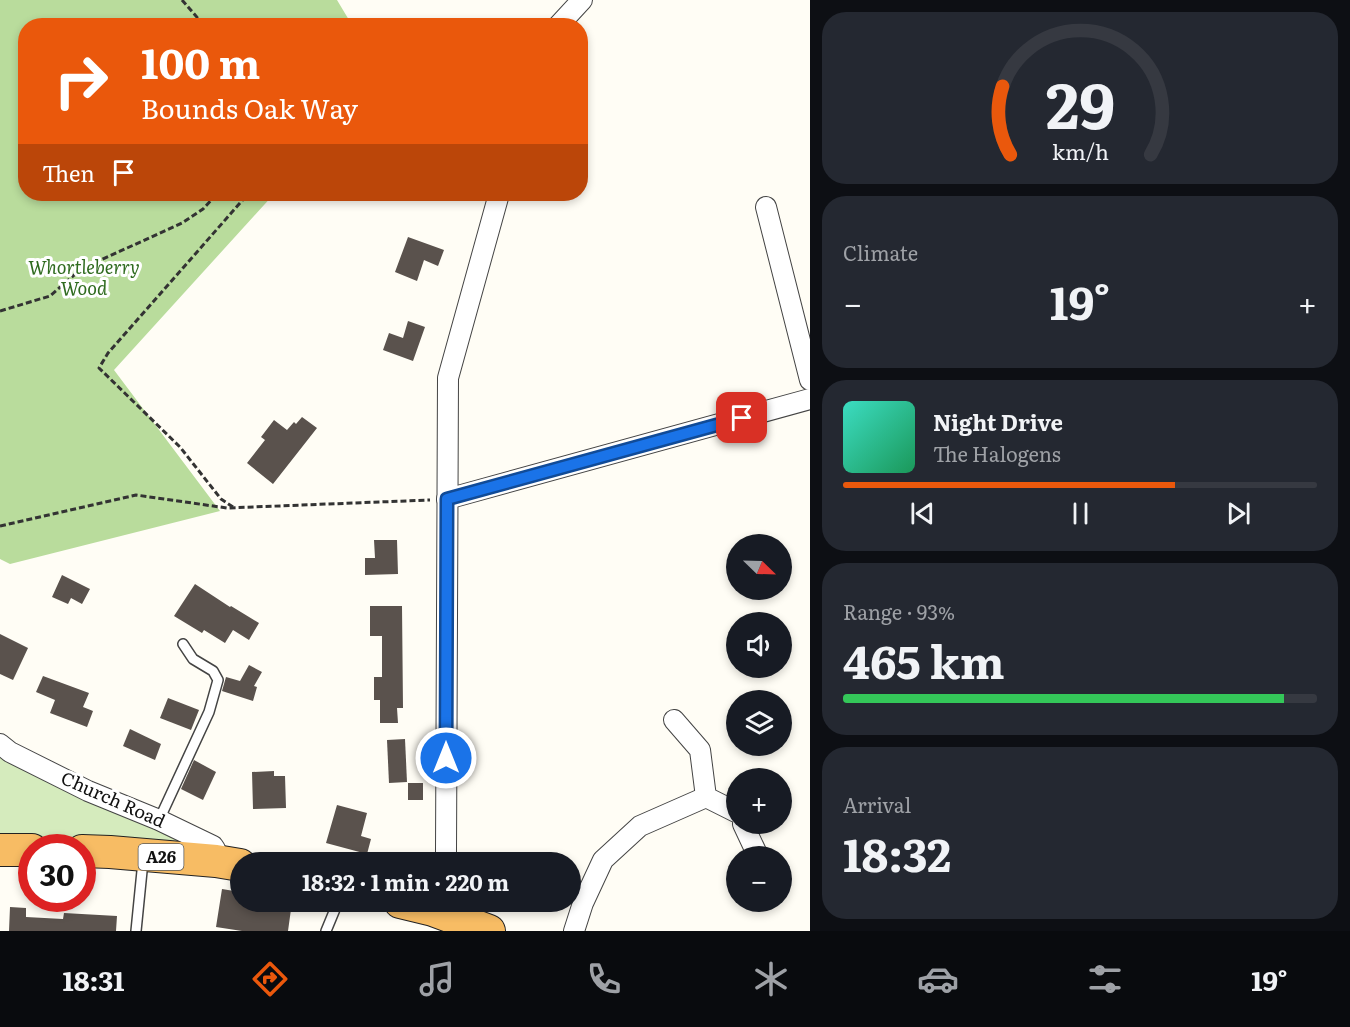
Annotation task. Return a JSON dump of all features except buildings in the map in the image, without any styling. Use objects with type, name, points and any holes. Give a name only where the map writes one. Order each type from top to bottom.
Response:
[{"type":"highway","points":[[0,850],[18,850]]},
{"type":"highway","name":"A26","points":[[96,852],[228,863]]},
{"type":"highway","points":[[447,912],[489,931]]},
{"type":"street","points":[[565,18],[582,0]]},
{"type":"street","points":[[446,852],[448,378],[497,201]]},
{"type":"street","points":[[766,207],[810,380]]},
{"type":"street","points":[[447,499],[810,399]]},
{"type":"street","points":[[674,720],[700,750],[706,797]]},
{"type":"street","name":"Church Road","points":[[0,744],[10,752],[88,791],[159,820],[213,846],[228,863]]},
{"type":"street","points":[[706,797],[726,807]]},
{"type":"street","points":[[574,931],[583,903],[603,860],[640,826],[706,797]]},
{"type":"lane","points":[[159,820],[209,712],[218,680],[213,671],[193,659],[183,644]]},
{"type":"lane","points":[[136,931],[144,856]]},
{"type":"lane","points":[[326,931],[334,912]]},
{"type":"path","points":[[182,0],[198,18]]},
{"type":"path","points":[[0,311],[50,296],[81,269],[182,223],[210,201]]},
{"type":"path","points":[[233,507],[221,499],[180,447],[99,368],[108,353],[242,201]]},
{"type":"path","points":[[0,526],[136,495],[233,507],[447,499]]},
{"type":"green space","name":"Whortleberry Wood","points":[[0,0],[337,0],[348,18],[18,18],[18,201],[268,201],[114,370],[220,511],[10,564],[0,559]]},
{"type":"green space","points":[[0,752],[198,848],[96,839],[96,834],[18,834],[18,838],[0,838]]},
{"type":"route","points":[[446,758],[447,499],[742,418]]}]
